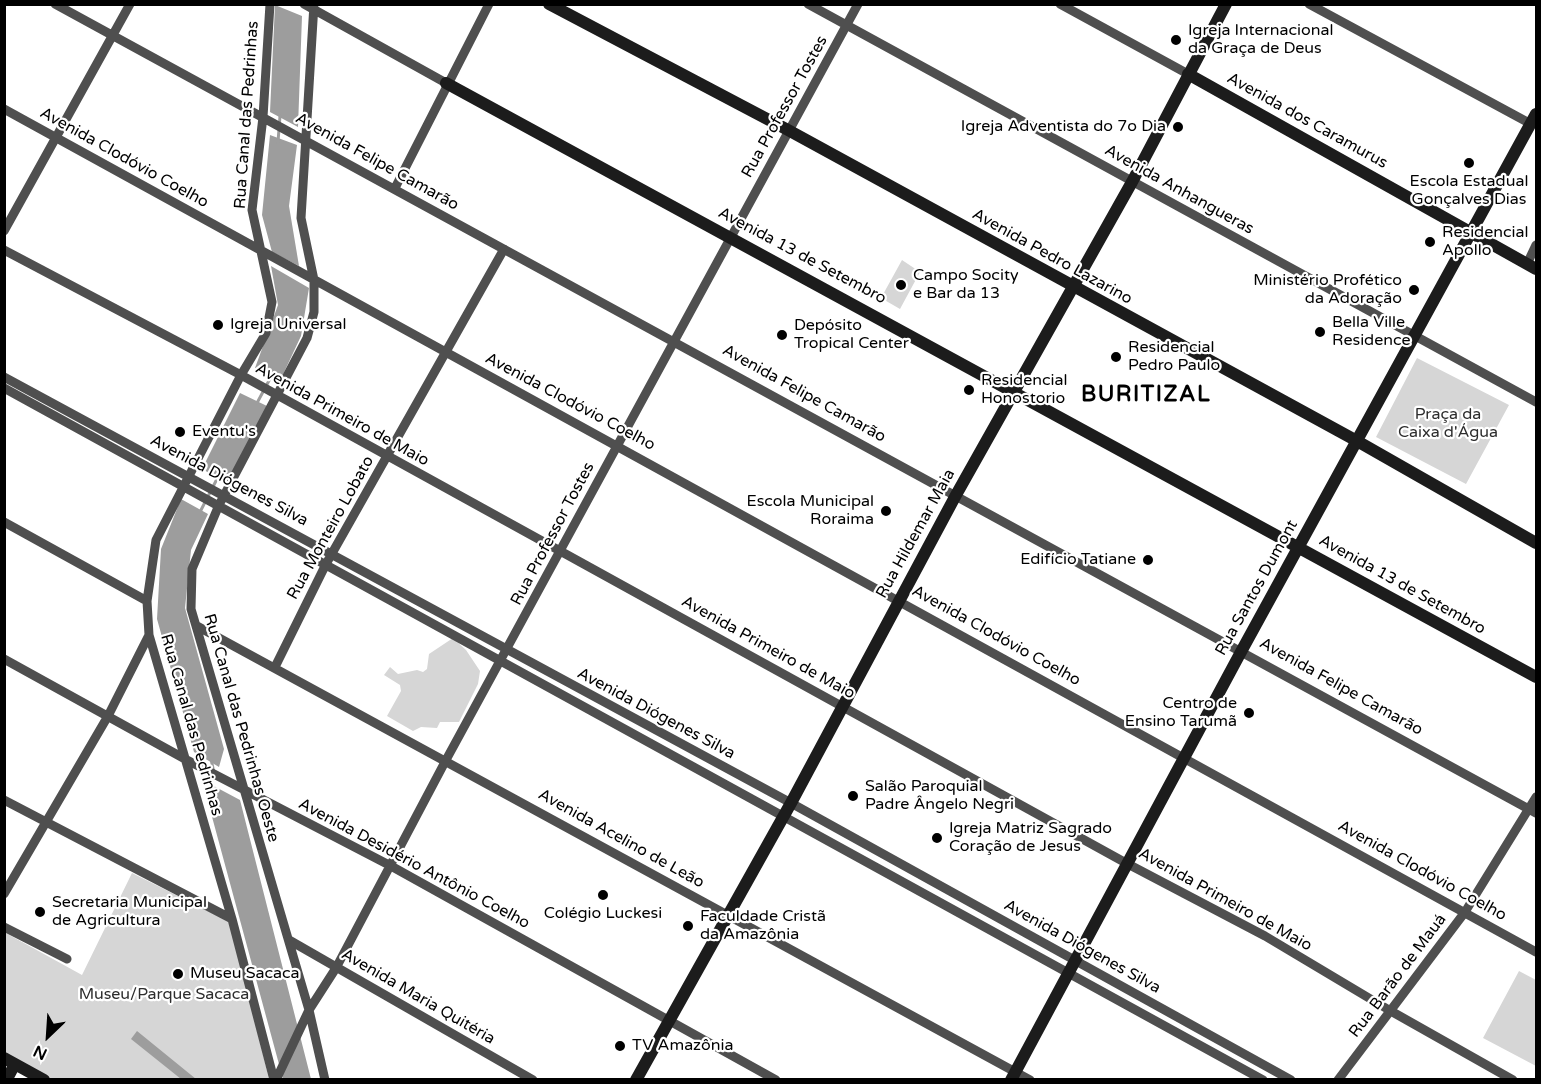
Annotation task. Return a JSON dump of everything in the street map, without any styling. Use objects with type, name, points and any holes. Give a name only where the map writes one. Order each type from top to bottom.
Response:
[{"type":"main road","name":"Avenida Pedro Lazarino","points":[[549,4],[788,130],[1071,287],[1357,441],[1536,543]]},
{"type":"main road","name":"Rua Hildemar Maia","points":[[636,1080],[791,803],[956,495],[1132,182],[1226,4]]},
{"type":"main road","name":"Avenida dos Caramurus","points":[[1188,74],[1532,266]]},
{"type":"main road","name":"Avenida 13 de Setembro","points":[[446,83],[1014,390],[1536,677]]},
{"type":"main road","name":"Rua Santos Dumont","points":[[1013,1075],[1242,650],[1474,233],[1534,119]]},
{"type":"main road","points":[[9,1077],[10,1061],[44,1080]]},
{"type":"street","name":"Avenida Felipe Camarão","points":[[55,4],[1242,650],[1533,811]]},
{"type":"street","points":[[4,231],[130,4]]},
{"type":"street","name":"Rua Canal das Pedrinhas","points":[[270,4],[267,119],[252,210],[272,302],[266,333],[241,375],[188,476],[188,488],[156,540],[147,601],[149,635],[276,1078]]},
{"type":"street","points":[[395,188],[446,83],[489,4]]},
{"type":"street","name":"Avenida Anhangueras","points":[[808,4],[1536,402]]},
{"type":"street","name":"Rua Professor Tostes","points":[[276,1078],[309,1010],[336,968],[673,340],[858,4]]},
{"type":"street","name":"Avenida dos Caramurus","points":[[1060,4],[1188,74]]},
{"type":"street","points":[[1309,4],[1534,119]]},
{"type":"street","name":"Avenida 13 de Setembro","points":[[304,5],[313,7],[446,83]]},
{"type":"street","name":"Rua Canal das Pedrinhas Oeste","points":[[313,7],[302,139],[302,218],[314,312],[307,338],[215,503],[192,569],[191,609],[309,1010],[325,1080]]},
{"type":"street","name":"Avenida Clodóvio Coelho","points":[[4,109],[1536,951]]},
{"type":"street","points":[[1532,266],[1536,245]]},
{"type":"street","name":"Rua Monteiro Lobato","points":[[275,667],[326,564],[504,249]]},
{"type":"street","name":"Avenida Primeiro de Maio","points":[[4,250],[241,375],[387,458],[1126,863],[1265,936],[1513,1080]]},
{"type":"street","name":"Avenida Diógenes Silva","points":[[4,377],[791,803],[1291,1080]]},
{"type":"street","name":"Avenida Diógenes Silva","points":[[4,388],[326,564],[635,737],[920,890],[1263,1080]]},
{"type":"street","points":[[4,522],[147,601]]},
{"type":"street","name":"Avenida Acelino de Leão","points":[[197,626],[728,914],[1013,1075],[1030,1080]]},
{"type":"street","points":[[4,894],[108,717],[149,635]]},
{"type":"street","name":"Avenida Desidério Antônio Coelho","points":[[4,659],[185,759],[391,867],[777,1080]]},
{"type":"street","points":[[635,737],[642,723]]},
{"type":"street","name":"Rua Barão de Mauá","points":[[1338,1080],[1389,1010],[1466,912],[1533,811],[1536,797]]},
{"type":"street","points":[[4,800],[232,919]]},
{"type":"street","points":[[920,890],[928,879]]},
{"type":"street","points":[[4,927],[67,959]]},
{"type":"street","name":"Avenida Maria Quitéria","points":[[289,940],[533,1080]]},
{"type":"street","points":[[1162,1024],[1169,1012]]},
{"type":"green space","name":"Campo Socity e Bar da 13","points":[[902,260],[920,272],[900,309],[881,298]]},
{"type":"green space","name":"Praça da Caixa d'Água","points":[[1417,358],[1509,405],[1466,484],[1376,437]]},
{"type":"green space","points":[[453,638],[466,650],[480,671],[478,684],[459,722],[440,722],[437,728],[421,727],[413,731],[387,716],[401,691],[400,685],[384,675],[390,667],[398,674],[417,670],[423,672],[427,669],[429,654]]},
{"type":"green space","name":"Museu/Parque Sacaca","points":[[132,873],[230,922],[269,1079],[47,1079],[5,1056],[4,932],[82,975]]},
{"type":"green space","points":[[1519,971],[1536,980],[1536,1066],[1483,1038]]},
{"type":"shaded area","points":[[275,5],[302,16],[298,127],[270,112]]},
{"type":"shaded area","points":[[270,135],[297,145],[289,206],[299,266],[272,252],[262,215]]},
{"type":"shaded area","points":[[271,266],[309,288],[301,336],[279,383],[255,368],[278,305]]},
{"type":"shaded area","points":[[240,393],[267,406],[227,483],[202,469]]},
{"type":"shaded area","points":[[181,499],[208,514],[191,550],[185,608],[224,749],[219,767],[194,752],[157,619],[161,549]]},
{"type":"shaded area","points":[[210,784],[240,800],[311,1079],[283,1079],[208,802]]},
{"type":"shaded area","points":[[137,1031],[196,1079],[181,1079],[131,1039]]},
{"type":"waterway","points":[[278,142],[280,116]]},
{"type":"waterway","points":[[257,403],[272,375]]},
{"type":"waterway","points":[[200,512],[219,475]]},
{"type":"waterway","points":[[211,759],[214,773]]},
{"type":"place","name":"Igreja Internacional da Graça de Deus","points":[[1176,40]]},
{"type":"place","name":"Igreja Adventista do 7o Dia","points":[[1178,127]]},
{"type":"place","name":"Escola Estadual Gonçalves Dias","points":[[1469,163]]},
{"type":"place","name":"Residencial Apollo","points":[[1430,242]]},
{"type":"place","name":"Campo Socity e Bar da 13","points":[[901,285]]},
{"type":"place","name":"Ministério Profético da Adoração","points":[[1414,290]]},
{"type":"place","name":"Igreja Universal","points":[[218,325]]},
{"type":"place","name":"Bella Ville Residence","points":[[1320,332]]},
{"type":"place","name":"Depósito Tropical Center","points":[[782,335]]},
{"type":"place","name":"Residencial Pedro Paulo","points":[[1116,357]]},
{"type":"place","name":"Residencial Honostorio","points":[[969,390]]},
{"type":"place","name":"Eventu's","points":[[180,432]]},
{"type":"place","name":"Escola Municipal Roraima","points":[[886,511]]},
{"type":"place","name":"Edifício Tatiane","points":[[1148,560]]},
{"type":"place","name":"Centro de Ensino Tarumã","points":[[1249,713]]},
{"type":"place","name":"Salão Paroquial Padre Ângelo Negri","points":[[853,796]]},
{"type":"place","name":"Igreja Matriz Sagrado Coração de Jesus","points":[[937,838]]},
{"type":"place","name":"Colégio Luckesi","points":[[603,895]]},
{"type":"place","name":"Secretaria Municipal de Agricultura","points":[[40,912]]},
{"type":"place","name":"Faculdade Cristã da Amazônia","points":[[688,926]]},
{"type":"place","name":"Museu Sacaca","points":[[178,974]]},
{"type":"place","name":"TV Amazônia","points":[[620,1046]]},
{"type":"district","name":"BURITIZAL","points":[[1146,395]]}]
